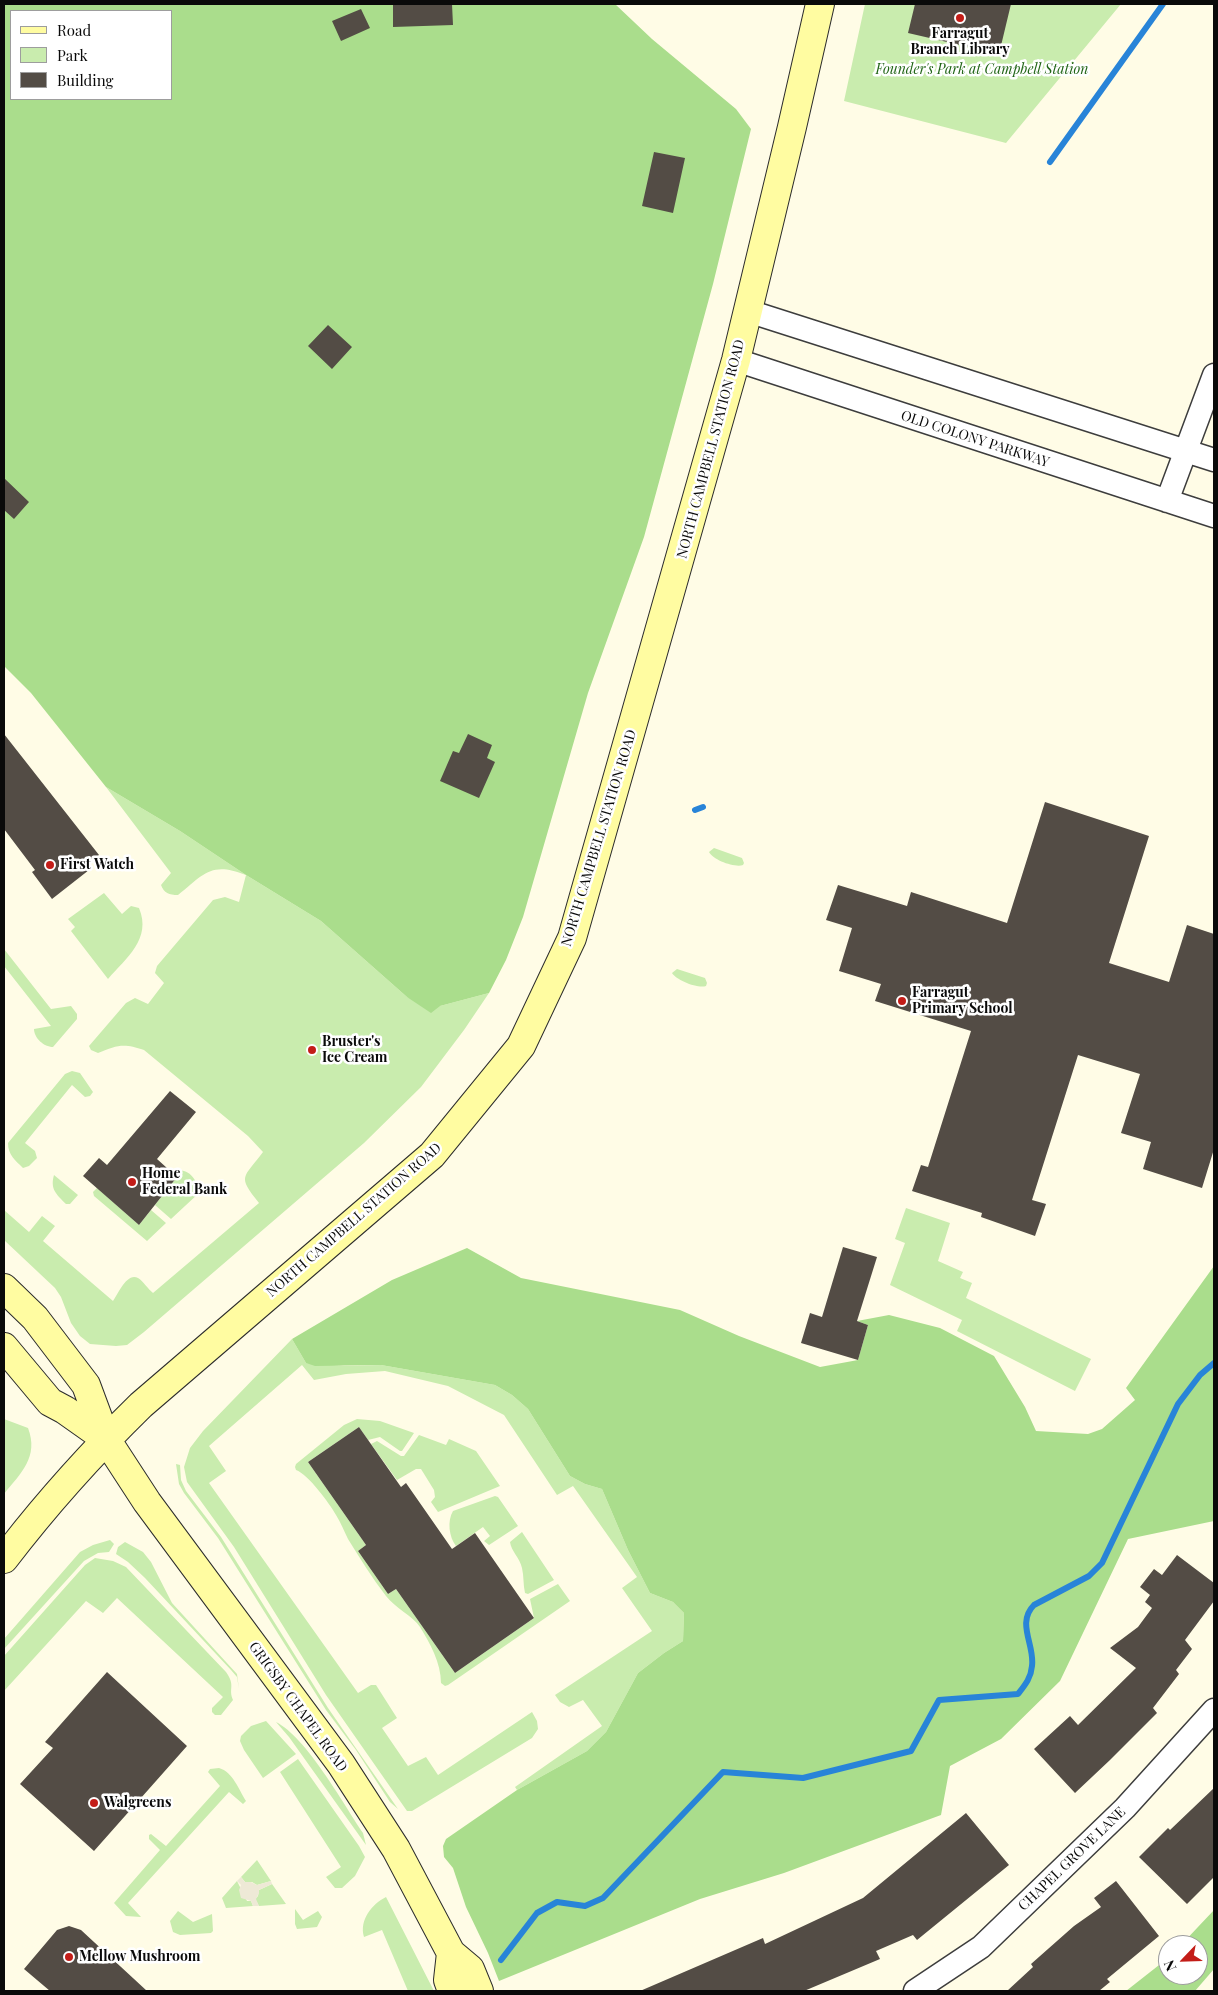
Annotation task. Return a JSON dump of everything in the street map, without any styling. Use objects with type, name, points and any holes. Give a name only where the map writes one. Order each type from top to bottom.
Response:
[{"type":"main road","name":"NORTH CAMPBELL STATION ROAD","points":[[4,1558],[106,1439],[156,1393],[432,1155],[521,1046],[572,938],[736,360],[820,4]]},
{"type":"main road","points":[[4,1288],[34,1318],[86,1385],[106,1439]]},
{"type":"main road","points":[[4,1347],[50,1402],[106,1439]]},
{"type":"main road","name":"GRIGSBY CHAPEL ROAD","points":[[106,1439],[147,1502],[341,1764],[396,1849],[451,1953]]},
{"type":"main road","points":[[451,1953],[448,1980],[452,1991]]},
{"type":"main road","points":[[451,1953],[470,1969],[479,1991]]},
{"type":"street","points":[[748,311],[1214,460]]},
{"type":"street","name":"OLD COLONY PARKWAY","points":[[736,360],[1214,516]]},
{"type":"street","points":[[1167,501],[1214,375]]},
{"type":"street","name":"CHAPEL GROVE LANE","points":[[915,1991],[944,1983],[1125,1808],[1214,1710]]},
{"type":"green space","points":[[4,4],[615,4],[652,39],[736,109],[751,129],[713,284],[644,537],[588,693],[523,917],[506,960],[489,993],[440,1006],[431,1013],[407,997],[321,921],[246,875],[180,831],[106,787],[31,693],[4,666]]},
{"type":"green space","name":"Founder's Park at Campbell Station","points":[[865,4],[1121,4],[1006,143],[844,101]]},
{"type":"green space","points":[[106,787],[180,831],[246,875],[224,869],[216,870],[202,876],[178,895],[167,893],[161,885],[171,873]]},
{"type":"green space","points":[[714,848],[742,858],[743,865],[730,864],[715,858],[709,852]]},
{"type":"green space","points":[[246,875],[321,921],[407,997],[440,1006],[489,993],[421,1087],[364,1143],[127,1345],[90,1344],[80,1336],[71,1323],[61,1297],[55,1288],[4,1240],[4,1210],[29,1232],[42,1216],[55,1226],[43,1241],[113,1301],[127,1281],[134,1277],[140,1279],[153,1293],[259,1203],[245,1182],[245,1177],[263,1152],[248,1136],[144,1050],[131,1046],[121,1046],[98,1053],[91,1050],[89,1046],[126,1003],[135,998],[148,1004],[164,983],[155,973],[157,966],[213,900],[225,897],[239,902]]},
{"type":"green space","points":[[104,893],[122,914],[131,906],[139,908],[142,919],[140,939],[108,979],[71,931],[75,927],[68,919]]},
{"type":"green space","points":[[4,949],[51,1009],[71,1006],[77,1014],[77,1019],[53,1047],[43,1044],[34,1032],[34,1029],[51,1026],[4,966]]},
{"type":"green space","points":[[677,969],[705,978],[706,986],[702,987],[682,981],[672,973]]},
{"type":"green space","points":[[72,1071],[80,1073],[93,1092],[90,1096],[85,1097],[72,1085],[25,1143],[35,1151],[37,1158],[29,1166],[23,1168],[11,1154],[8,1143],[65,1074]]},
{"type":"green space","points":[[177,1170],[190,1174],[197,1184],[199,1193],[171,1219],[155,1205],[177,1177],[174,1174]]},
{"type":"green space","points":[[54,1175],[78,1195],[70,1204],[66,1204],[53,1188]]},
{"type":"green space","points":[[97,1188],[139,1225],[151,1210],[166,1223],[147,1241],[94,1196],[93,1192]]},
{"type":"green space","points":[[906,1208],[950,1223],[938,1261],[963,1272],[960,1278],[972,1283],[966,1298],[1091,1359],[1075,1391],[957,1331],[962,1320],[890,1285],[905,1243],[895,1239]]},
{"type":"green space","points":[[467,1248],[521,1278],[680,1310],[739,1336],[820,1367],[858,1360],[868,1325],[857,1321],[889,1315],[940,1328],[994,1356],[1025,1407],[1036,1431],[1088,1434],[1102,1429],[1135,1400],[1126,1388],[1214,1266],[1214,1521],[1128,1539],[1060,1681],[1001,1739],[950,1766],[941,1815],[784,1873],[700,1899],[499,1981],[466,1907],[453,1868],[444,1857],[443,1846],[446,1839],[517,1790],[587,1751],[606,1732],[638,1673],[683,1641],[684,1613],[673,1602],[650,1593],[628,1550],[602,1489],[585,1484],[570,1476],[528,1409],[512,1395],[495,1385],[381,1365],[315,1366],[306,1363],[292,1339],[392,1280]]},
{"type":"green space","points":[[292,1339],[306,1363],[344,1366],[381,1365],[495,1385],[512,1395],[528,1409],[570,1476],[585,1484],[602,1489],[628,1550],[650,1593],[673,1602],[684,1613],[683,1641],[638,1673],[606,1732],[587,1751],[517,1790],[515,1787],[602,1726],[583,1700],[569,1707],[560,1702],[555,1695],[652,1631],[622,1588],[637,1577],[573,1486],[557,1495],[504,1415],[448,1386],[385,1371],[346,1374],[314,1380],[302,1365],[209,1446],[226,1471],[209,1483],[358,1693],[371,1685],[376,1685],[397,1718],[382,1728],[408,1766],[426,1757],[438,1775],[532,1712],[537,1721],[538,1729],[532,1738],[412,1811],[407,1811],[326,1695],[234,1547],[187,1482],[184,1467],[190,1448],[203,1431]]},
{"type":"green space","points":[[4,1419],[28,1428],[31,1448],[30,1456],[22,1472],[4,1494]]},
{"type":"green space","points":[[357,1419],[380,1421],[414,1433],[402,1451],[400,1451],[380,1437],[368,1440],[359,1427],[308,1462],[366,1545],[358,1551],[388,1594],[396,1589],[455,1673],[534,1618],[530,1599],[558,1584],[570,1601],[448,1685],[445,1686],[441,1683],[437,1661],[420,1627],[386,1596],[348,1539],[329,1504],[312,1483],[296,1470],[296,1464],[344,1425]]},
{"type":"green space","points":[[419,1435],[446,1445],[449,1439],[476,1451],[500,1486],[438,1512],[431,1502],[435,1497],[434,1490],[421,1469],[416,1469],[397,1480],[371,1444],[377,1441],[404,1456]]},
{"type":"green space","points":[[176,1464],[180,1465],[181,1480],[186,1491],[221,1537],[328,1708],[398,1809],[390,1802],[356,1750],[326,1710],[218,1538],[184,1493],[179,1484]]},
{"type":"green space","points":[[495,1496],[498,1497],[518,1526],[489,1545],[484,1541],[490,1536],[483,1527],[456,1546],[450,1529],[450,1519],[453,1511]]},
{"type":"green space","points":[[522,1532],[554,1580],[528,1594],[525,1593],[521,1564],[510,1542]]},
{"type":"green space","points":[[110,1540],[114,1544],[109,1552],[98,1553],[84,1561],[4,1649],[4,1639],[80,1552],[93,1545]]},
{"type":"green space","points":[[125,1542],[143,1552],[151,1562],[172,1603],[237,1674],[239,1689],[237,1677],[231,1670],[145,1578],[116,1554],[118,1547]]},
{"type":"green space","points":[[95,1558],[113,1561],[126,1567],[226,1672],[231,1681],[233,1700],[221,1715],[215,1715],[212,1712],[212,1708],[223,1697],[117,1598],[103,1613],[86,1601],[4,1691],[4,1656],[85,1565]]},
{"type":"green space","points":[[266,1721],[296,1754],[263,1778],[240,1741],[241,1736],[251,1726]]},
{"type":"green space","points":[[276,1722],[299,1741],[323,1772],[363,1833],[366,1845],[289,1737]]},
{"type":"green space","points":[[298,1759],[365,1857],[355,1876],[342,1888],[335,1888],[326,1877],[341,1867],[280,1772]]},
{"type":"green space","points":[[219,1768],[232,1777],[246,1801],[243,1804],[229,1792],[128,1903],[141,1917],[126,1916],[114,1903],[160,1850],[149,1839],[149,1835],[151,1834],[166,1846],[220,1786],[208,1772],[210,1769]]},
{"type":"green space","points":[[257,1860],[271,1881],[257,1885],[252,1882],[245,1882],[241,1877]]},
{"type":"green space","points":[[237,1881],[247,1901],[251,1901],[253,1906],[226,1908],[222,1898]]},
{"type":"green space","points":[[272,1884],[286,1904],[259,1906],[255,1899],[258,1896],[259,1890]]},
{"type":"green space","points":[[386,1897],[434,1991],[408,1991],[382,1930],[364,1937],[363,1925],[368,1913]]},
{"type":"green space","points":[[295,1909],[303,1920],[318,1911],[322,1917],[317,1927],[297,1929]]},
{"type":"green space","points":[[1214,1910],[1214,1969],[1208,1976],[1208,1935],[1190,1935]]},
{"type":"green space","points":[[178,1911],[193,1922],[212,1914],[213,1931],[211,1933],[180,1935],[173,1932],[170,1921]]},
{"type":"green space","points":[[1158,1966],[1158,1985],[1200,1985],[1195,1991],[1126,1991]]},
{"type":"shaded area","points":[[241,1877],[245,1882],[257,1885],[271,1881],[272,1884],[259,1890],[256,1899],[259,1906],[253,1906],[251,1901],[241,1898],[239,1890],[241,1885],[237,1881]]},
{"type":"building","points":[[393,4],[452,4],[453,25],[393,27]]},
{"type":"building","name":"Farragut Branch Library","points":[[915,4],[1011,4],[999,54],[908,33]]},
{"type":"building","points":[[361,9],[370,28],[341,41],[332,21]]},
{"type":"building","points":[[654,152],[685,158],[673,213],[642,206]]},
{"type":"building","points":[[328,325],[352,347],[332,369],[308,346]]},
{"type":"building","points":[[4,478],[29,502],[14,519],[4,510]]},
{"type":"building","points":[[4,734],[99,855],[86,866],[89,870],[52,899],[32,872],[35,870],[4,829]]},
{"type":"building","points":[[468,734],[492,745],[487,758],[495,762],[479,798],[440,781],[453,751],[459,753]]},
{"type":"building","name":"Farragut Primary School","points":[[1045,802],[1149,836],[1109,963],[1169,982],[1187,925],[1214,934],[1214,1149],[1202,1188],[1143,1169],[1151,1142],[1121,1133],[1140,1074],[1078,1055],[1032,1200],[1046,1204],[1035,1236],[981,1217],[982,1213],[912,1191],[921,1165],[928,1167],[971,1031],[875,1001],[881,984],[839,971],[852,928],[826,920],[838,885],[907,906],[911,892],[1007,923]]},
{"type":"building","name":"Home Federal Bank","points":[[170,1091],[196,1112],[157,1159],[177,1177],[139,1225],[83,1176],[99,1158],[107,1165]]},
{"type":"building","points":[[843,1247],[877,1257],[857,1321],[868,1325],[858,1360],[801,1343],[810,1313],[822,1317]]},
{"type":"building","points":[[359,1427],[401,1487],[406,1483],[452,1549],[475,1533],[534,1618],[455,1673],[396,1589],[388,1594],[358,1551],[366,1545],[308,1462]]},
{"type":"building","points":[[1177,1555],[1214,1583],[1214,1601],[1185,1640],[1192,1649],[1176,1670],[1179,1674],[1153,1708],[1157,1713],[1075,1793],[1034,1749],[1070,1716],[1078,1725],[1136,1668],[1110,1648],[1138,1627],[1152,1608],[1145,1602],[1150,1595],[1140,1587],[1154,1569],[1162,1575]]},
{"type":"building","name":"Walgreens","points":[[107,1672],[187,1746],[94,1851],[20,1784],[53,1748],[45,1742]]},
{"type":"building","points":[[1214,1788],[1214,1877],[1187,1904],[1139,1857],[1168,1828],[1170,1830]]},
{"type":"building","points":[[966,1813],[1009,1865],[917,1940],[913,1935],[876,1951],[880,1959],[804,1991],[640,1991],[763,1938],[765,1944],[863,1898]]},
{"type":"building","points":[[1116,1881],[1158,1937],[1107,1979],[1110,1982],[1099,1991],[1007,1991],[1033,1967],[1031,1964],[1074,1926],[1101,1907],[1094,1898]]},
{"type":"building","points":[[69,1926],[81,1930],[147,1991],[50,1991],[24,1969],[57,1930]]},
{"type":"waterway","points":[[1050,162],[1163,4]]},
{"type":"waterway","points":[[695,810],[703,807]]},
{"type":"waterway","points":[[501,1960],[537,1913],[557,1902],[585,1906],[603,1898],[723,1772],[803,1778],[911,1751],[939,1700],[1018,1694],[1029,1678],[1032,1666],[1026,1627],[1029,1612],[1034,1605],[1089,1576],[1102,1563],[1178,1404],[1200,1375],[1214,1363]]},
{"type":"place","name":"Farragut Branch Library","points":[[960,18]]},
{"type":"place","name":"First Watch","points":[[50,865]]},
{"type":"place","name":"Farragut Primary School","points":[[902,1001]]},
{"type":"place","name":"Bruster's Ice Cream","points":[[312,1050]]},
{"type":"place","name":"Home Federal Bank","points":[[132,1182]]},
{"type":"place","name":"Walgreens","points":[[94,1803]]},
{"type":"place","name":"Mellow Mushroom","points":[[69,1957]]}]
